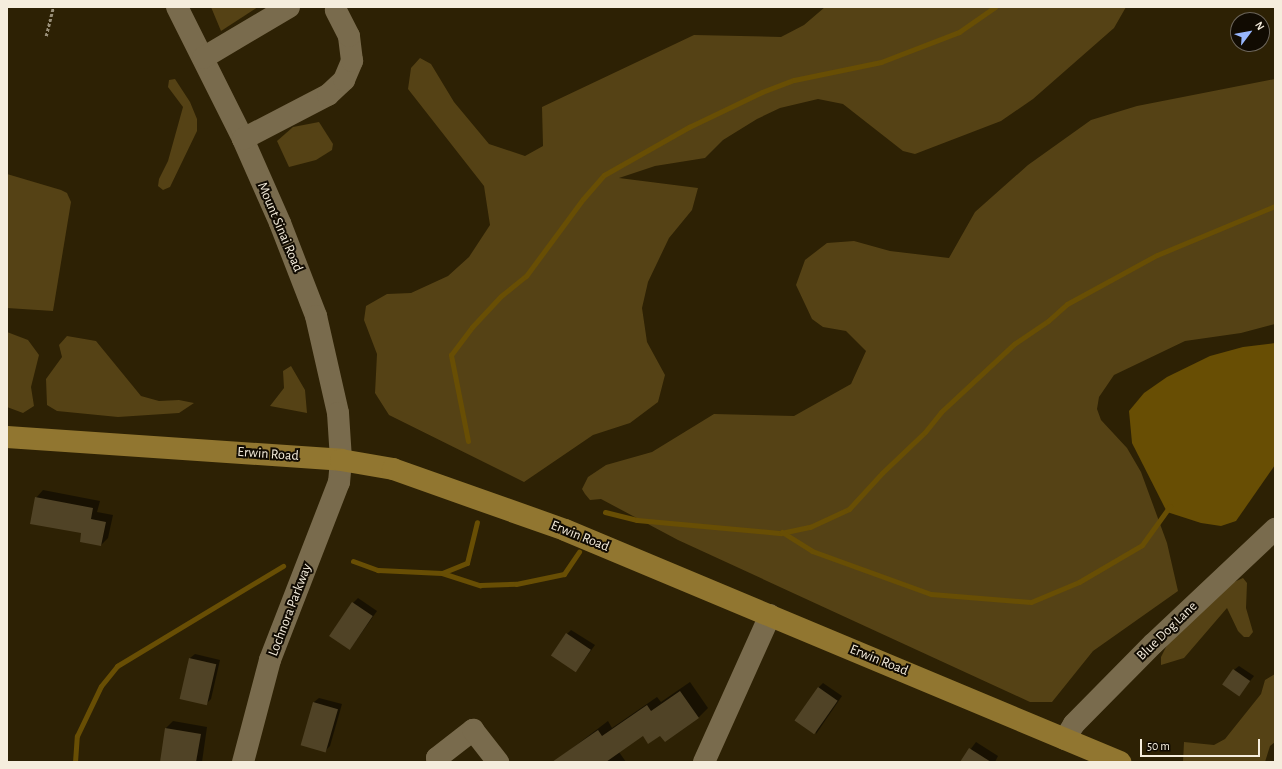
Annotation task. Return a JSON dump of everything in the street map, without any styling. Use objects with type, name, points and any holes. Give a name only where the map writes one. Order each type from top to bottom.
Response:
[{"type":"main road","name":"Erwin Road","points":[[7,437],[341,460],[393,469],[503,506],[1120,762]]},
{"type":"street","name":"Mount Sinai Road","points":[[177,7],[243,139],[280,223],[316,316],[338,413],[341,460]]},
{"type":"street","points":[[203,58],[289,7]]},
{"type":"street","points":[[243,139],[328,95],[344,80],[352,61],[349,36],[336,10]]},
{"type":"street","name":"Lochnora Parkway","points":[[243,762],[270,660],[339,482],[341,460]]},
{"type":"street","name":"Blue Dog Lane","points":[[1066,739],[1074,724],[1147,649],[1275,528]]},
{"type":"street","points":[[704,762],[770,616]]},
{"type":"street","points":[[440,762],[437,758],[473,730],[498,762]]},
{"type":"path","points":[[46,36],[53,7]]},
{"type":"shaded area","points":[[211,7],[258,7],[221,31]]},
{"type":"shaded area","points":[[825,7],[1126,7],[1114,28],[1033,99],[1001,121],[915,154],[903,151],[843,104],[818,99],[780,108],[757,119],[723,140],[705,158],[655,166],[619,178],[698,188],[692,210],[669,238],[648,282],[642,308],[647,342],[665,375],[658,402],[630,423],[593,435],[524,482],[389,415],[375,393],[377,354],[364,320],[366,306],[387,294],[411,293],[448,276],[469,257],[490,225],[484,186],[408,89],[411,68],[420,58],[431,64],[454,102],[489,144],[525,156],[543,146],[542,107],[694,35],[781,37],[804,25]]},
{"type":"shaded area","points":[[175,79],[190,102],[197,119],[197,131],[170,187],[163,190],[158,186],[159,179],[168,161],[183,107],[168,87],[169,80]]},
{"type":"shaded area","points":[[1275,79],[1275,324],[1241,333],[1185,341],[1114,375],[1099,397],[1097,409],[1101,420],[1127,448],[1141,472],[1167,543],[1178,591],[1093,651],[1052,702],[1030,702],[678,540],[601,499],[590,500],[582,489],[588,477],[606,465],[652,452],[714,414],[794,416],[851,384],[866,351],[846,331],[823,327],[812,319],[796,285],[805,260],[827,243],[854,241],[890,251],[949,258],[975,212],[1028,165],[1091,120],[1137,106]]},
{"type":"shaded area","points":[[319,122],[333,144],[332,150],[316,160],[289,167],[277,141],[293,127]]},
{"type":"shaded area","points":[[7,174],[61,190],[67,193],[71,202],[53,311],[7,308]]},
{"type":"shaded area","points":[[7,332],[28,340],[39,355],[31,387],[34,406],[23,413],[7,407]]},
{"type":"shaded area","points":[[67,336],[96,341],[141,396],[159,401],[179,400],[194,403],[179,413],[118,417],[57,411],[47,405],[46,379],[62,357],[59,345]]},
{"type":"shaded area","points":[[1275,343],[1275,465],[1236,521],[1221,526],[1201,523],[1167,512],[1132,443],[1129,411],[1144,393],[1167,377],[1210,356],[1243,347]]},
{"type":"shaded area","points":[[291,366],[305,390],[307,413],[270,406],[284,388],[283,371]]},
{"type":"shaded area","points":[[1243,578],[1247,583],[1246,608],[1253,632],[1249,637],[1244,637],[1238,631],[1227,608],[1184,658],[1161,665],[1161,657],[1173,633],[1225,586]]},
{"type":"shaded area","points":[[1275,674],[1275,742],[1270,746],[1265,762],[1183,762],[1184,742],[1214,745],[1225,739],[1261,694],[1265,680]]},
{"type":"building","points":[[35,497],[93,508],[91,519],[106,522],[101,546],[80,542],[81,533],[30,524]]},
{"type":"building","points":[[352,602],[373,616],[350,650],[329,636]]},
{"type":"building","points":[[566,633],[591,650],[576,672],[551,655]]},
{"type":"building","points":[[189,658],[216,664],[207,705],[180,699]]},
{"type":"building","points":[[1233,669],[1250,681],[1239,697],[1222,685]]},
{"type":"building","points":[[818,687],[838,701],[814,734],[794,721]]},
{"type":"building","points":[[680,691],[699,718],[665,742],[660,736],[648,744],[643,736],[606,762],[552,762],[598,730],[602,736],[647,705],[651,711]]},
{"type":"building","points":[[313,702],[338,709],[326,752],[301,745]]},
{"type":"building","points":[[165,728],[201,734],[196,762],[160,762]]},
{"type":"building","points":[[969,748],[991,762],[960,762]]},
{"type":"waterway","points":[[468,441],[451,355],[472,327],[501,296],[526,276],[583,199],[604,175],[689,127],[762,92],[794,80],[881,62],[959,32],[995,7]]},
{"type":"waterway","points":[[605,512],[637,520],[781,533],[810,527],[849,509],[882,473],[925,432],[941,412],[1014,344],[1048,321],[1067,304],[1157,255],[1275,206]]},
{"type":"waterway","points":[[782,532],[812,551],[931,594],[1031,602],[1079,582],[1142,545],[1170,506]]},
{"type":"waterway","points":[[442,573],[467,563],[477,522]]},
{"type":"waterway","points":[[353,561],[378,570],[442,573],[480,585],[516,584],[564,574],[579,552]]},
{"type":"waterway","points":[[75,762],[77,736],[101,686],[117,666],[283,566]]}]
